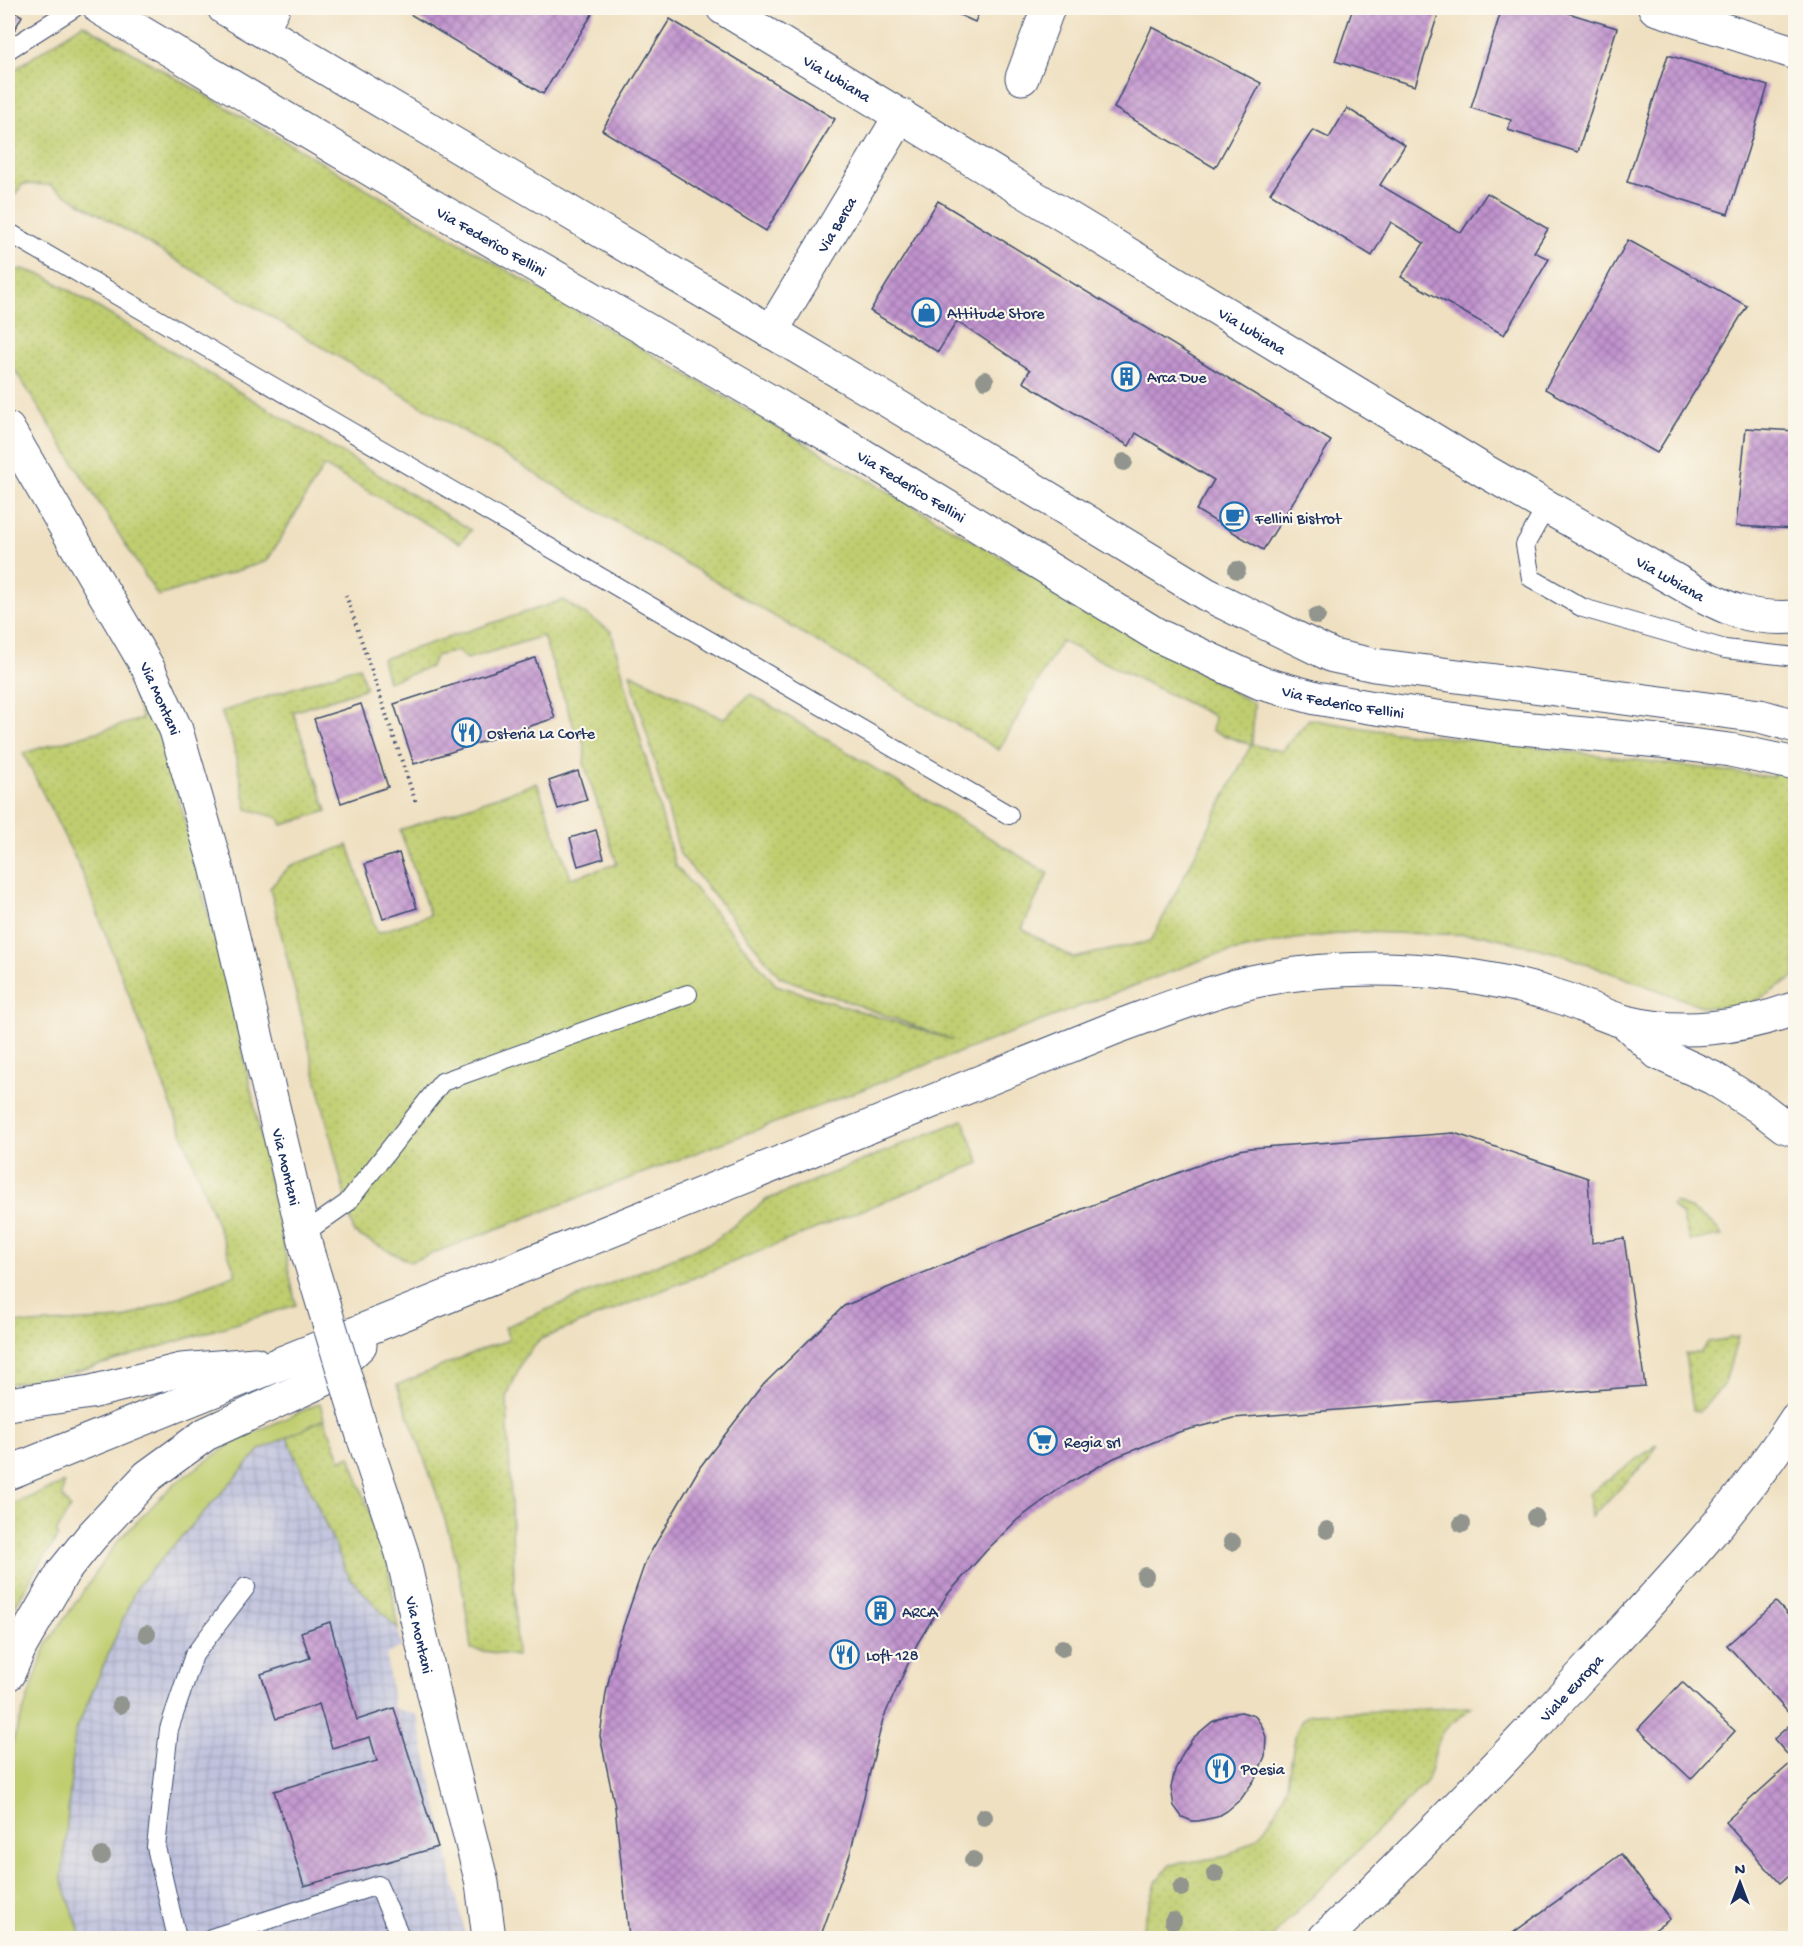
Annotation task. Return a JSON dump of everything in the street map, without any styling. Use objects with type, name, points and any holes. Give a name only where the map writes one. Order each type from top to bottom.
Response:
[{"type":"main road","name":"Via Federico Fellini","points":[[100,8],[417,197],[849,447],[1159,636],[1261,683],[1316,698],[1369,707],[1499,726],[1730,750],[1796,764]]},
{"type":"main road","points":[[224,8],[267,18],[771,332],[1206,594],[1333,656],[1374,665],[1760,716],[1796,726]]},
{"type":"main road","name":"Via Lubiana","points":[[723,8],[1483,470],[1715,603],[1740,614],[1764,618],[1796,616]]},
{"type":"main road","points":[[1022,78],[1048,8]]},
{"type":"main road","points":[[1655,8],[1796,53]]},
{"type":"main road","name":"Via Berca","points":[[771,332],[901,115]]},
{"type":"main road","name":"Via Montani","points":[[8,429],[148,668],[176,730],[216,867],[306,1244],[364,1439],[402,1552],[435,1698],[482,1883],[489,1938]]},
{"type":"main road","points":[[8,1473],[1117,1027],[1250,983],[1287,975],[1330,970],[1400,969],[1456,974],[1509,983],[1565,999],[1625,1022],[1661,1028],[1697,1029],[1733,1025],[1769,1018],[1796,1008]]},
{"type":"main road","points":[[1625,1022],[1658,1053],[1713,1078],[1745,1097],[1784,1126],[1796,1130]]},
{"type":"main road","points":[[8,1674],[21,1645],[63,1572],[92,1536],[148,1476],[206,1434],[323,1380],[382,1323]]},
{"type":"main road","points":[[8,1404],[91,1392],[181,1370],[286,1362]]},
{"type":"main road","name":"Viale Europa","points":[[1325,1938],[1382,1884],[1641,1612],[1721,1521],[1772,1456],[1796,1419]]},
{"type":"lane","points":[[8,50],[74,8]]},
{"type":"lane","points":[[8,232],[1009,815]]},
{"type":"lane","points":[[1546,506],[1525,545],[1531,578],[1583,608],[1725,649],[1796,657]]},
{"type":"lane","points":[[306,1244],[347,1203],[442,1082],[688,994]]},
{"type":"lane","points":[[177,1938],[156,1847],[169,1729],[194,1655],[246,1587]]},
{"type":"lane","points":[[211,1938],[378,1885],[401,1938]]},
{"type":"path","points":[[346,595],[416,802]]},
{"type":"shaded area","points":[[287,1437],[349,1577],[398,1629],[402,1646],[386,1655],[394,1708],[417,1715],[466,1938],[82,1938],[62,1880],[75,1733],[137,1586],[260,1450]]},
{"type":"green space","points":[[83,24],[1254,704],[1252,745],[1282,751],[1309,719],[1375,730],[1494,742],[1772,777],[1777,769],[1795,778],[1795,977],[1746,1007],[1704,1007],[1560,954],[1485,935],[1353,932],[1295,939],[1212,956],[410,1262],[354,1233],[270,888],[290,866],[348,845],[377,933],[430,915],[400,830],[537,783],[571,878],[617,864],[584,763],[583,741],[575,730],[543,636],[467,659],[457,651],[436,656],[430,667],[388,682],[382,659],[563,600],[611,631],[675,865],[776,985],[953,1040],[780,977],[680,854],[630,673],[723,719],[751,694],[1048,873],[1022,929],[1073,958],[1151,941],[1251,745],[1212,731],[1214,716],[1061,641],[999,750],[50,185],[23,184],[8,203],[8,74]]},
{"type":"green space","points":[[22,269],[45,276],[471,530],[460,543],[324,466],[267,561],[158,596],[8,359],[8,272]]},
{"type":"green space","points":[[121,658],[156,721],[183,813],[232,1000],[296,1305],[110,1362],[66,1374],[8,1384],[8,1321],[29,1324],[123,1319],[236,1274],[81,870],[23,753],[142,719]]},
{"type":"green space","points":[[359,666],[366,688],[293,712],[327,811],[282,825],[279,818],[247,809],[232,739],[221,712]]},
{"type":"green space","points":[[963,1120],[980,1163],[541,1339],[523,1359],[507,1397],[517,1656],[471,1649],[462,1586],[449,1535],[397,1385],[509,1340],[505,1327],[714,1241],[766,1200]]},
{"type":"green space","points":[[1675,1202],[1708,1220],[1722,1236],[1690,1241],[1682,1216],[1671,1205]]},
{"type":"green space","points":[[1738,1337],[1725,1383],[1700,1411],[1693,1410],[1685,1354],[1700,1352],[1708,1342]]},
{"type":"green space","points":[[320,1403],[324,1419],[260,1450],[137,1586],[75,1733],[62,1880],[82,1938],[8,1938],[8,1765],[10,1749],[47,1644],[118,1541],[174,1484],[235,1441]]},
{"type":"green space","points":[[324,1419],[341,1460],[350,1456],[388,1564],[398,1629],[349,1577],[287,1437]]},
{"type":"green space","points":[[1658,1444],[1648,1460],[1591,1517],[1589,1493]]},
{"type":"green space","points":[[64,1483],[62,1496],[70,1508],[57,1531],[58,1537],[35,1571],[8,1619],[8,1506]]},
{"type":"green space","points":[[1471,1707],[1441,1733],[1427,1781],[1271,1938],[1139,1938],[1157,1880],[1170,1865],[1228,1856],[1258,1837],[1276,1812],[1287,1784],[1296,1732],[1302,1720],[1310,1714]]},
{"type":"building","points":[[8,8],[22,16],[10,38],[8,37]]},
{"type":"building","points":[[400,8],[596,8],[543,94]]},
{"type":"building","points":[[944,8],[981,8],[975,22]]},
{"type":"building","points":[[1353,8],[1440,8],[1415,86],[1335,61]]},
{"type":"building","points":[[1502,8],[1552,8],[1617,28],[1578,152],[1508,130],[1511,120],[1471,108]]},
{"type":"building","points":[[670,19],[835,119],[766,231],[602,130]]},
{"type":"building","points":[[1152,27],[1261,83],[1215,168],[1114,108]]},
{"type":"building","points":[[1668,55],[1768,86],[1728,214],[1627,182]]},
{"type":"building","points":[[1347,108],[1405,145],[1380,185],[1461,233],[1487,193],[1548,229],[1534,252],[1549,259],[1504,335],[1401,277],[1424,243],[1391,222],[1372,256],[1270,193],[1313,130],[1329,138]]},
{"type":"building","name":"Arca Due","points":[[938,201],[1331,441],[1263,550],[1196,510],[1214,480],[1136,433],[1129,446],[1023,382],[1030,370],[957,321],[938,352],[870,311]]},
{"type":"building","points":[[1628,240],[1747,306],[1657,453],[1545,389]]},
{"type":"building","points":[[1746,428],[1796,431],[1796,529],[1736,526]]},
{"type":"building","points":[[535,658],[555,718],[414,764],[394,704]]},
{"type":"building","points":[[361,704],[388,787],[341,803],[314,719]]},
{"type":"building","points":[[578,771],[587,800],[558,809],[549,781]]},
{"type":"building","points":[[596,830],[604,858],[578,866],[570,838]]},
{"type":"building","points":[[399,853],[417,908],[383,919],[365,864]]},
{"type":"building","points":[[1454,1133],[1588,1178],[1592,1243],[1624,1238],[1645,1386],[1233,1418],[1179,1432],[1114,1458],[1062,1487],[1017,1520],[947,1595],[917,1644],[883,1719],[850,1854],[820,1938],[634,1938],[629,1936],[615,1807],[600,1736],[616,1647],[646,1560],[700,1467],[764,1384],[844,1306],[1029,1229],[1239,1150]]},
{"type":"building","points":[[1776,1602],[1796,1624],[1796,1869],[1780,1883],[1725,1822],[1793,1761],[1774,1739],[1795,1720],[1727,1645]]},
{"type":"building","points":[[330,1622],[357,1720],[394,1708],[438,1847],[304,1886],[274,1791],[377,1761],[370,1737],[332,1748],[319,1704],[276,1719],[261,1674],[310,1658],[301,1632]]},
{"type":"building","points":[[1682,1682],[1735,1731],[1691,1779],[1638,1729]]},
{"type":"building","points":[[1241,1712],[1255,1716],[1266,1737],[1265,1756],[1255,1779],[1241,1799],[1217,1817],[1192,1821],[1182,1817],[1174,1806],[1171,1788],[1175,1770],[1183,1753],[1193,1738],[1212,1722],[1228,1714]]},
{"type":"building","points":[[1621,1854],[1670,1919],[1643,1938],[1506,1938]]},
{"type":"place","name":"Attitude Store","points":[[926,312]]},
{"type":"place","name":"Arca Due","points":[[1126,376]]},
{"type":"place","name":"Fellini Bistrot","points":[[1234,517]]},
{"type":"place","name":"Osteria La Corte","points":[[466,732]]},
{"type":"place","name":"Regia srl","points":[[1043,1441]]},
{"type":"place","name":"ARCA","points":[[881,1611]]},
{"type":"place","name":"Loft 128","points":[[845,1654]]},
{"type":"place","name":"Poesia","points":[[1220,1768]]}]
